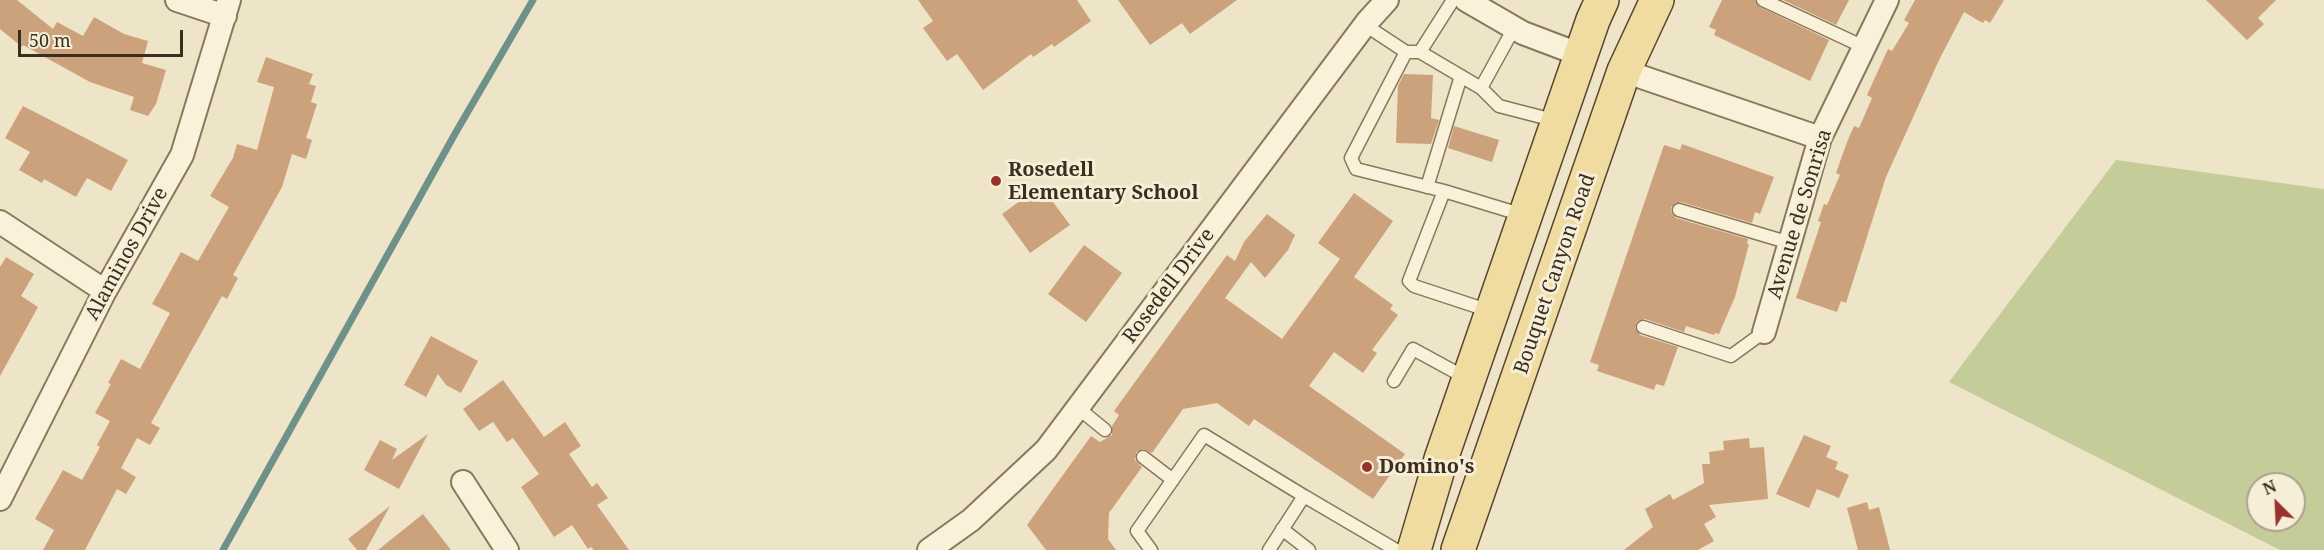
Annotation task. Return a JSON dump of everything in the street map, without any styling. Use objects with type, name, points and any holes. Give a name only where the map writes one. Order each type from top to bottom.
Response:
[{"type":"main road","points":[[1414,550],[1441,459],[1602,0]]},
{"type":"main road","name":"Bouquet Canyon Road","points":[[1458,550],[1624,71],[1657,0]]},
{"type":"main road","points":[[1581,55],[1624,71]]},
{"type":"main road","points":[[1438,550],[1470,446],[1466,442],[1460,442],[1441,459]]},
{"type":"street","points":[[177,0],[227,8]]},
{"type":"street","name":"Rosedell Drive","points":[[929,550],[971,520],[1046,450],[1365,25],[1387,0]]},
{"type":"street","points":[[1466,0],[1514,28],[1581,55]]},
{"type":"street","name":"Avenue de Sonrisa","points":[[1764,332],[1820,138],[1887,0]]},
{"type":"street","name":"Alaminos Drive","points":[[0,499],[105,291],[182,154],[227,8]]},
{"type":"street","points":[[1624,71],[1820,138]]},
{"type":"street","points":[[0,222],[105,291]]},
{"type":"street","points":[[463,482],[507,550]]},
{"type":"lane","points":[[1420,52],[1453,0]]},
{"type":"lane","points":[[1763,0],[1864,47]]},
{"type":"lane","points":[[1365,25],[1406,52],[1420,52],[1481,88],[1499,106],[1558,121]]},
{"type":"lane","points":[[1481,88],[1514,28]]},
{"type":"lane","points":[[1406,52],[1351,158],[1356,169],[1444,191],[1526,216]]},
{"type":"lane","points":[[1426,187],[1461,76]]},
{"type":"lane","points":[[1444,191],[1409,280],[1414,286],[1492,311]]},
{"type":"lane","points":[[1679,210],[1790,243]]},
{"type":"lane","points":[[1643,327],[1731,356],[1764,332]]},
{"type":"lane","points":[[1394,381],[1413,349],[1469,380]]},
{"type":"lane","points":[[1078,408],[1105,430]]},
{"type":"lane","points":[[1151,550],[1137,531],[1204,435],[1396,550]]},
{"type":"lane","points":[[1143,457],[1173,480]]},
{"type":"lane","points":[[1269,550],[1304,496]]},
{"type":"lane","points":[[1282,529],[1309,550]]},
{"type":"green space","points":[[2116,160],[2324,189],[2324,550],[2280,550],[1949,382]]},
{"type":"building","points":[[0,0],[17,0],[53,29],[57,22],[83,36],[94,17],[124,34],[148,41],[142,63],[166,70],[156,104],[148,116],[130,110],[134,97],[90,82],[23,45],[22,47],[0,29]]},
{"type":"building","points":[[918,0],[1077,0],[1091,21],[1054,47],[1052,44],[1033,57],[1031,54],[983,90],[957,54],[947,61],[923,28],[933,21]]},
{"type":"building","points":[[1118,0],[1237,0],[1190,34],[1182,23],[1150,45]]},
{"type":"building","points":[[1722,0],[1755,0],[1760,7],[1829,40],[1810,81],[1714,35],[1716,30],[1709,27]]},
{"type":"building","points":[[1783,0],[1849,0],[1836,25]]},
{"type":"building","points":[[1915,0],[2004,0],[1990,23],[1985,20],[1983,23],[1964,12],[1939,60],[1886,177],[1846,303],[1841,301],[1837,312],[1796,298],[1821,222],[1818,221],[1824,204],[1827,205],[1840,175],[1836,173],[1847,142],[1854,126],[1859,128],[1872,98],[1867,95],[1888,49],[1892,51],[1909,23],[1904,20]]},
{"type":"building","points":[[2206,0],[2276,0],[2258,18],[2264,24],[2247,40]]},
{"type":"building","points":[[266,57],[313,74],[309,84],[316,86],[311,102],[317,104],[306,138],[312,140],[306,159],[292,154],[282,187],[233,275],[238,278],[227,299],[222,296],[151,423],[160,428],[150,445],[137,438],[121,468],[136,477],[126,494],[117,489],[85,550],[43,550],[54,530],[35,519],[63,470],[82,480],[100,447],[97,445],[110,421],[95,413],[111,384],[108,383],[121,359],[140,369],[170,313],[152,304],[181,252],[198,261],[229,207],[210,196],[233,158],[237,144],[257,150],[274,87],[257,82]]},
{"type":"building","points":[[1404,74],[1433,75],[1431,118],[1439,120],[1431,144],[1396,143],[1398,86]]},
{"type":"building","points":[[23,106],[128,160],[111,191],[87,178],[76,197],[44,179],[42,183],[19,170],[30,152],[5,138]]},
{"type":"building","points":[[1454,126],[1499,140],[1492,162],[1448,148]]},
{"type":"building","points":[[1682,144],[1774,177],[1760,214],[1755,212],[1752,223],[1681,202],[1671,207],[1671,212],[1676,218],[1748,239],[1747,244],[1749,244],[1735,297],[1719,334],[1714,335],[1686,326],[1684,332],[1645,319],[1637,321],[1635,328],[1640,335],[1678,347],[1664,386],[1656,384],[1654,390],[1597,371],[1599,365],[1590,362],[1664,145],[1680,150]]},
{"type":"building","points":[[1041,186],[1070,225],[1030,253],[1002,214]]},
{"type":"building","points":[[1354,193],[1393,221],[1354,277],[1393,305],[1390,309],[1398,315],[1372,350],[1377,353],[1363,373],[1334,352],[1309,386],[1405,454],[1373,499],[1254,419],[1249,426],[1217,403],[1183,409],[1152,453],[1143,449],[1136,452],[1135,460],[1142,467],[1109,513],[1108,539],[1116,550],[1046,550],[1027,525],[1091,436],[1100,442],[1112,435],[1112,426],[1119,415],[1114,411],[1227,255],[1235,261],[1244,242],[1267,214],[1295,235],[1288,250],[1265,278],[1251,262],[1225,298],[1282,339],[1340,259],[1318,243]]},
{"type":"building","points":[[1084,245],[1122,273],[1086,322],[1048,294]]},
{"type":"building","points":[[6,257],[34,274],[21,296],[38,307],[0,376],[0,267]]},
{"type":"building","points":[[431,336],[478,361],[461,393],[446,385],[438,374],[426,397],[404,385]]},
{"type":"building","points":[[503,380],[544,437],[565,422],[581,446],[569,454],[592,487],[597,483],[608,498],[597,505],[629,550],[594,550],[591,547],[588,549],[572,525],[554,537],[521,487],[539,474],[513,438],[507,442],[493,422],[479,431],[463,409]]},
{"type":"building","points":[[428,434],[399,489],[364,470],[380,440],[397,449],[392,460]]},
{"type":"building","points":[[1804,435],[1831,446],[1826,457],[1838,462],[1835,469],[1849,475],[1839,498],[1817,489],[1809,508],[1776,494]]},
{"type":"building","points":[[1749,438],[1750,448],[1764,447],[1768,499],[1709,505],[1716,517],[1704,524],[1714,541],[1698,550],[1624,550],[1653,527],[1645,509],[1670,494],[1673,500],[1704,483],[1702,464],[1710,464],[1709,452],[1724,450],[1723,441]]},
{"type":"building","points":[[1867,502],[1869,510],[1879,507],[1890,550],[1858,550],[1847,508]]},
{"type":"building","points":[[390,506],[366,550],[357,550],[348,539]]},
{"type":"building","points":[[423,514],[451,550],[378,550]]},
{"type":"waterway","points":[[223,550],[456,132],[533,0]]},
{"type":"place","name":"Rosedell Elementary School","points":[[996,181]]},
{"type":"place","name":"Domino's","points":[[1367,467]]}]
